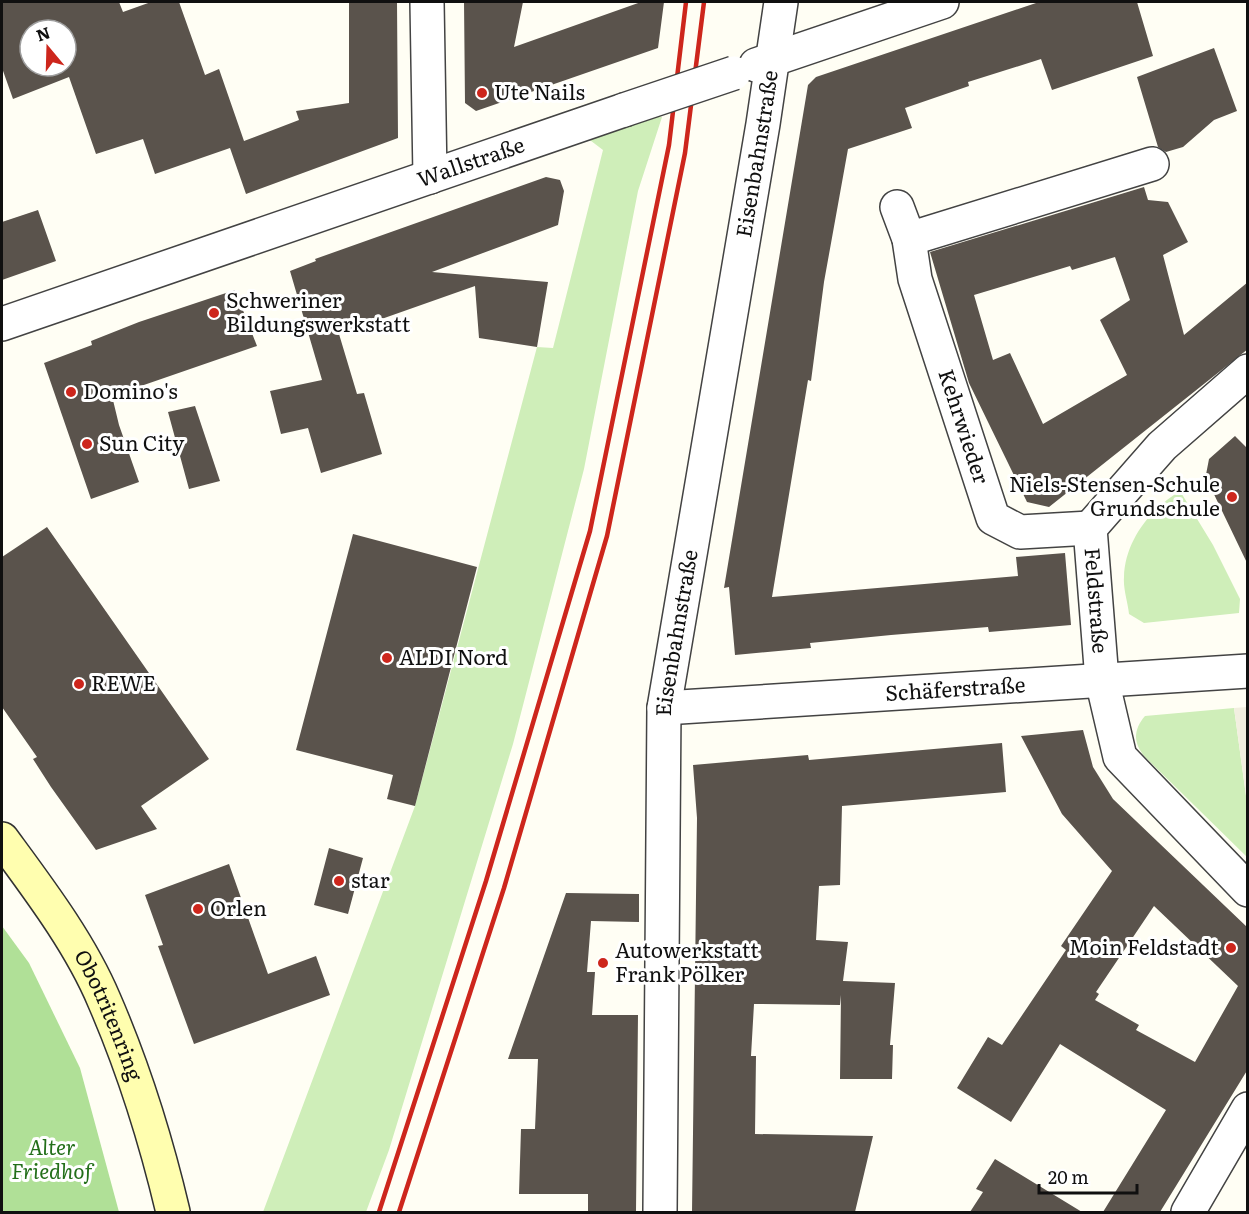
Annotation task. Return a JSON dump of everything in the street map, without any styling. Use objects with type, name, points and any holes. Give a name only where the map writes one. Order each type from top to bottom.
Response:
[{"type":"street","points":[[427,2],[430,177]]},
{"type":"street","name":"Eisenbahnstraße","points":[[660,1212],[664,708],[774,59],[781,2]]},
{"type":"street","name":"Wallstraße","points":[[2,324],[942,2]]},
{"type":"street","points":[[909,240],[1152,164]]},
{"type":"street","name":"Kehrwieder","points":[[897,207],[909,240],[915,279],[993,518],[1020,531],[1090,528]]},
{"type":"street","name":"Feldstraße","points":[[1248,371],[1162,446],[1090,528],[1102,680],[1120,758],[1248,890]]},
{"type":"street","name":"Schäferstraße","points":[[664,708],[1248,671]]},
{"type":"street","name":"Obotritenring","points":[[2,839],[51,905],[104,998],[154,1134],[173,1212]]},
{"type":"street","points":[[1188,1212],[1248,1109]]},
{"type":"green space","points":[[624,110],[662,117],[638,191],[584,469],[513,744],[389,1150],[366,1212],[263,1212],[415,806],[537,347],[553,348],[603,150],[574,128]]},
{"type":"green space","points":[[1180,491],[1213,545],[1240,599],[1239,613],[1144,623],[1129,614],[1124,582],[1125,564],[1141,527],[1159,507]]},
{"type":"green space","points":[[1234,708],[1247,803],[1247,857],[1145,757],[1138,747],[1136,737],[1138,726],[1145,716]]},
{"type":"green space","name":"Alter Friedhof","points":[[2,926],[29,963],[80,1068],[119,1212],[2,1212]]},
{"type":"shaded area","points":[[1248,707],[1247,803],[1234,708]]},
{"type":"building","points":[[2,2],[119,2],[123,12],[151,2],[179,2],[205,75],[219,69],[244,141],[299,120],[296,111],[349,103],[349,2],[397,2],[398,138],[246,194],[230,148],[155,174],[143,139],[96,154],[69,78],[78,78],[78,18],[18,18],[18,78],[66,78],[13,99],[2,68]]},
{"type":"building","points":[[464,2],[523,2],[514,47],[641,2],[664,2],[658,48],[476,111],[465,103]]},
{"type":"building","points":[[1039,2],[1137,2],[1153,56],[1052,90],[1041,59],[968,82],[969,86],[905,108],[912,128],[848,149],[824,282],[811,381],[808,380],[772,597],[1018,576],[1016,557],[1065,553],[1071,625],[989,632],[988,627],[891,635],[810,643],[811,648],[735,655],[729,587],[724,588],[808,85],[816,77]]},
{"type":"building","points":[[1214,48],[1237,111],[1214,120],[1183,147],[1166,152],[1158,147],[1137,77]]},
{"type":"building","points":[[546,177],[560,180],[564,191],[558,225],[432,272],[548,282],[537,347],[479,338],[475,286],[339,334],[357,394],[364,393],[382,454],[321,473],[308,428],[281,434],[270,391],[322,380],[290,271],[316,261],[315,259]]},
{"type":"building","points":[[1144,187],[1148,200],[1168,202],[1188,242],[1163,255],[1184,335],[1248,282],[1248,349],[1049,507],[1027,502],[969,383],[930,252]],"holes":[[[1115,257],[1130,300],[1100,320],[1127,375],[1043,424],[1010,353],[993,360],[974,295],[1070,266],[1072,270]]]},
{"type":"building","points":[[38,210],[56,261],[2,280],[2,222]]},
{"type":"building","points":[[235,290],[257,346],[112,396],[119,425],[139,482],[91,499],[44,363],[92,345],[91,341],[139,322]]},
{"type":"building","points":[[195,406],[220,481],[189,489],[168,412]]},
{"type":"building","name":"Niels-Stensen-Schule Grundschule","points":[[1235,436],[1248,449],[1248,565],[1211,488],[1204,485],[1209,459]]},
{"type":"building","name":"REWE","points":[[47,527],[209,759],[141,806],[157,829],[96,850],[51,787],[33,759],[37,757],[2,707],[2,557]]},
{"type":"building","name":"ALDI Nord","points":[[353,534],[477,567],[415,806],[387,799],[393,775],[296,750]]},
{"type":"building","points":[[1083,730],[1093,767],[1113,799],[1248,928],[1248,1069],[1160,1212],[1103,1212],[1166,1110],[1060,1044],[1011,1122],[957,1088],[988,1037],[1002,1045],[1066,950],[1061,946],[1112,871],[1062,814],[1021,736]],"holes":[[[1154,906],[1238,986],[1195,1062],[1136,1030],[1139,1025],[1095,1000],[1099,994],[1096,992]]]},
{"type":"building","points":[[1002,743],[1006,792],[842,806],[840,885],[819,886],[816,940],[848,942],[843,981],[895,983],[890,1045],[893,1045],[892,1079],[840,1079],[841,995],[840,1005],[754,1004],[751,1056],[756,1056],[755,1134],[873,1136],[855,1212],[692,1212],[697,818],[693,765],[808,755],[809,760]]},
{"type":"building","name":"star","points":[[329,848],[363,858],[348,914],[314,905]]},
{"type":"building","points":[[229,864],[268,974],[316,956],[330,995],[194,1044],[158,946],[163,945],[145,895]]},
{"type":"building","points":[[566,893],[639,894],[639,922],[591,921],[587,972],[595,972],[592,1015],[638,1015],[636,1212],[588,1212],[588,1194],[519,1194],[521,1129],[535,1129],[538,1059],[508,1059]]},
{"type":"building","points":[[995,1159],[1082,1212],[970,1212],[983,1192],[976,1189]]},
{"type":"railway","points":[[379,1212],[486,881],[590,531],[669,145],[686,2]]},
{"type":"railway","points":[[399,1212],[504,888],[607,536],[685,153],[704,2]]},
{"type":"place","name":"Ute Nails","points":[[482,93]]},
{"type":"place","name":"Schweriner Bildungswerkstatt","points":[[214,313]]},
{"type":"place","name":"Domino's","points":[[71,392]]},
{"type":"place","name":"Sun City","points":[[87,444]]},
{"type":"place","name":"Niels-Stensen-Schule Grundschule","points":[[1232,497]]},
{"type":"place","name":"ALDI Nord","points":[[387,658]]},
{"type":"place","name":"REWE","points":[[79,684]]},
{"type":"place","name":"star","points":[[339,881]]},
{"type":"place","name":"Orlen","points":[[198,909]]},
{"type":"place","name":"Moin Feldstadt","points":[[1231,948]]},
{"type":"place","name":"Autowerkstatt Frank Pölker","points":[[603,963]]}]
